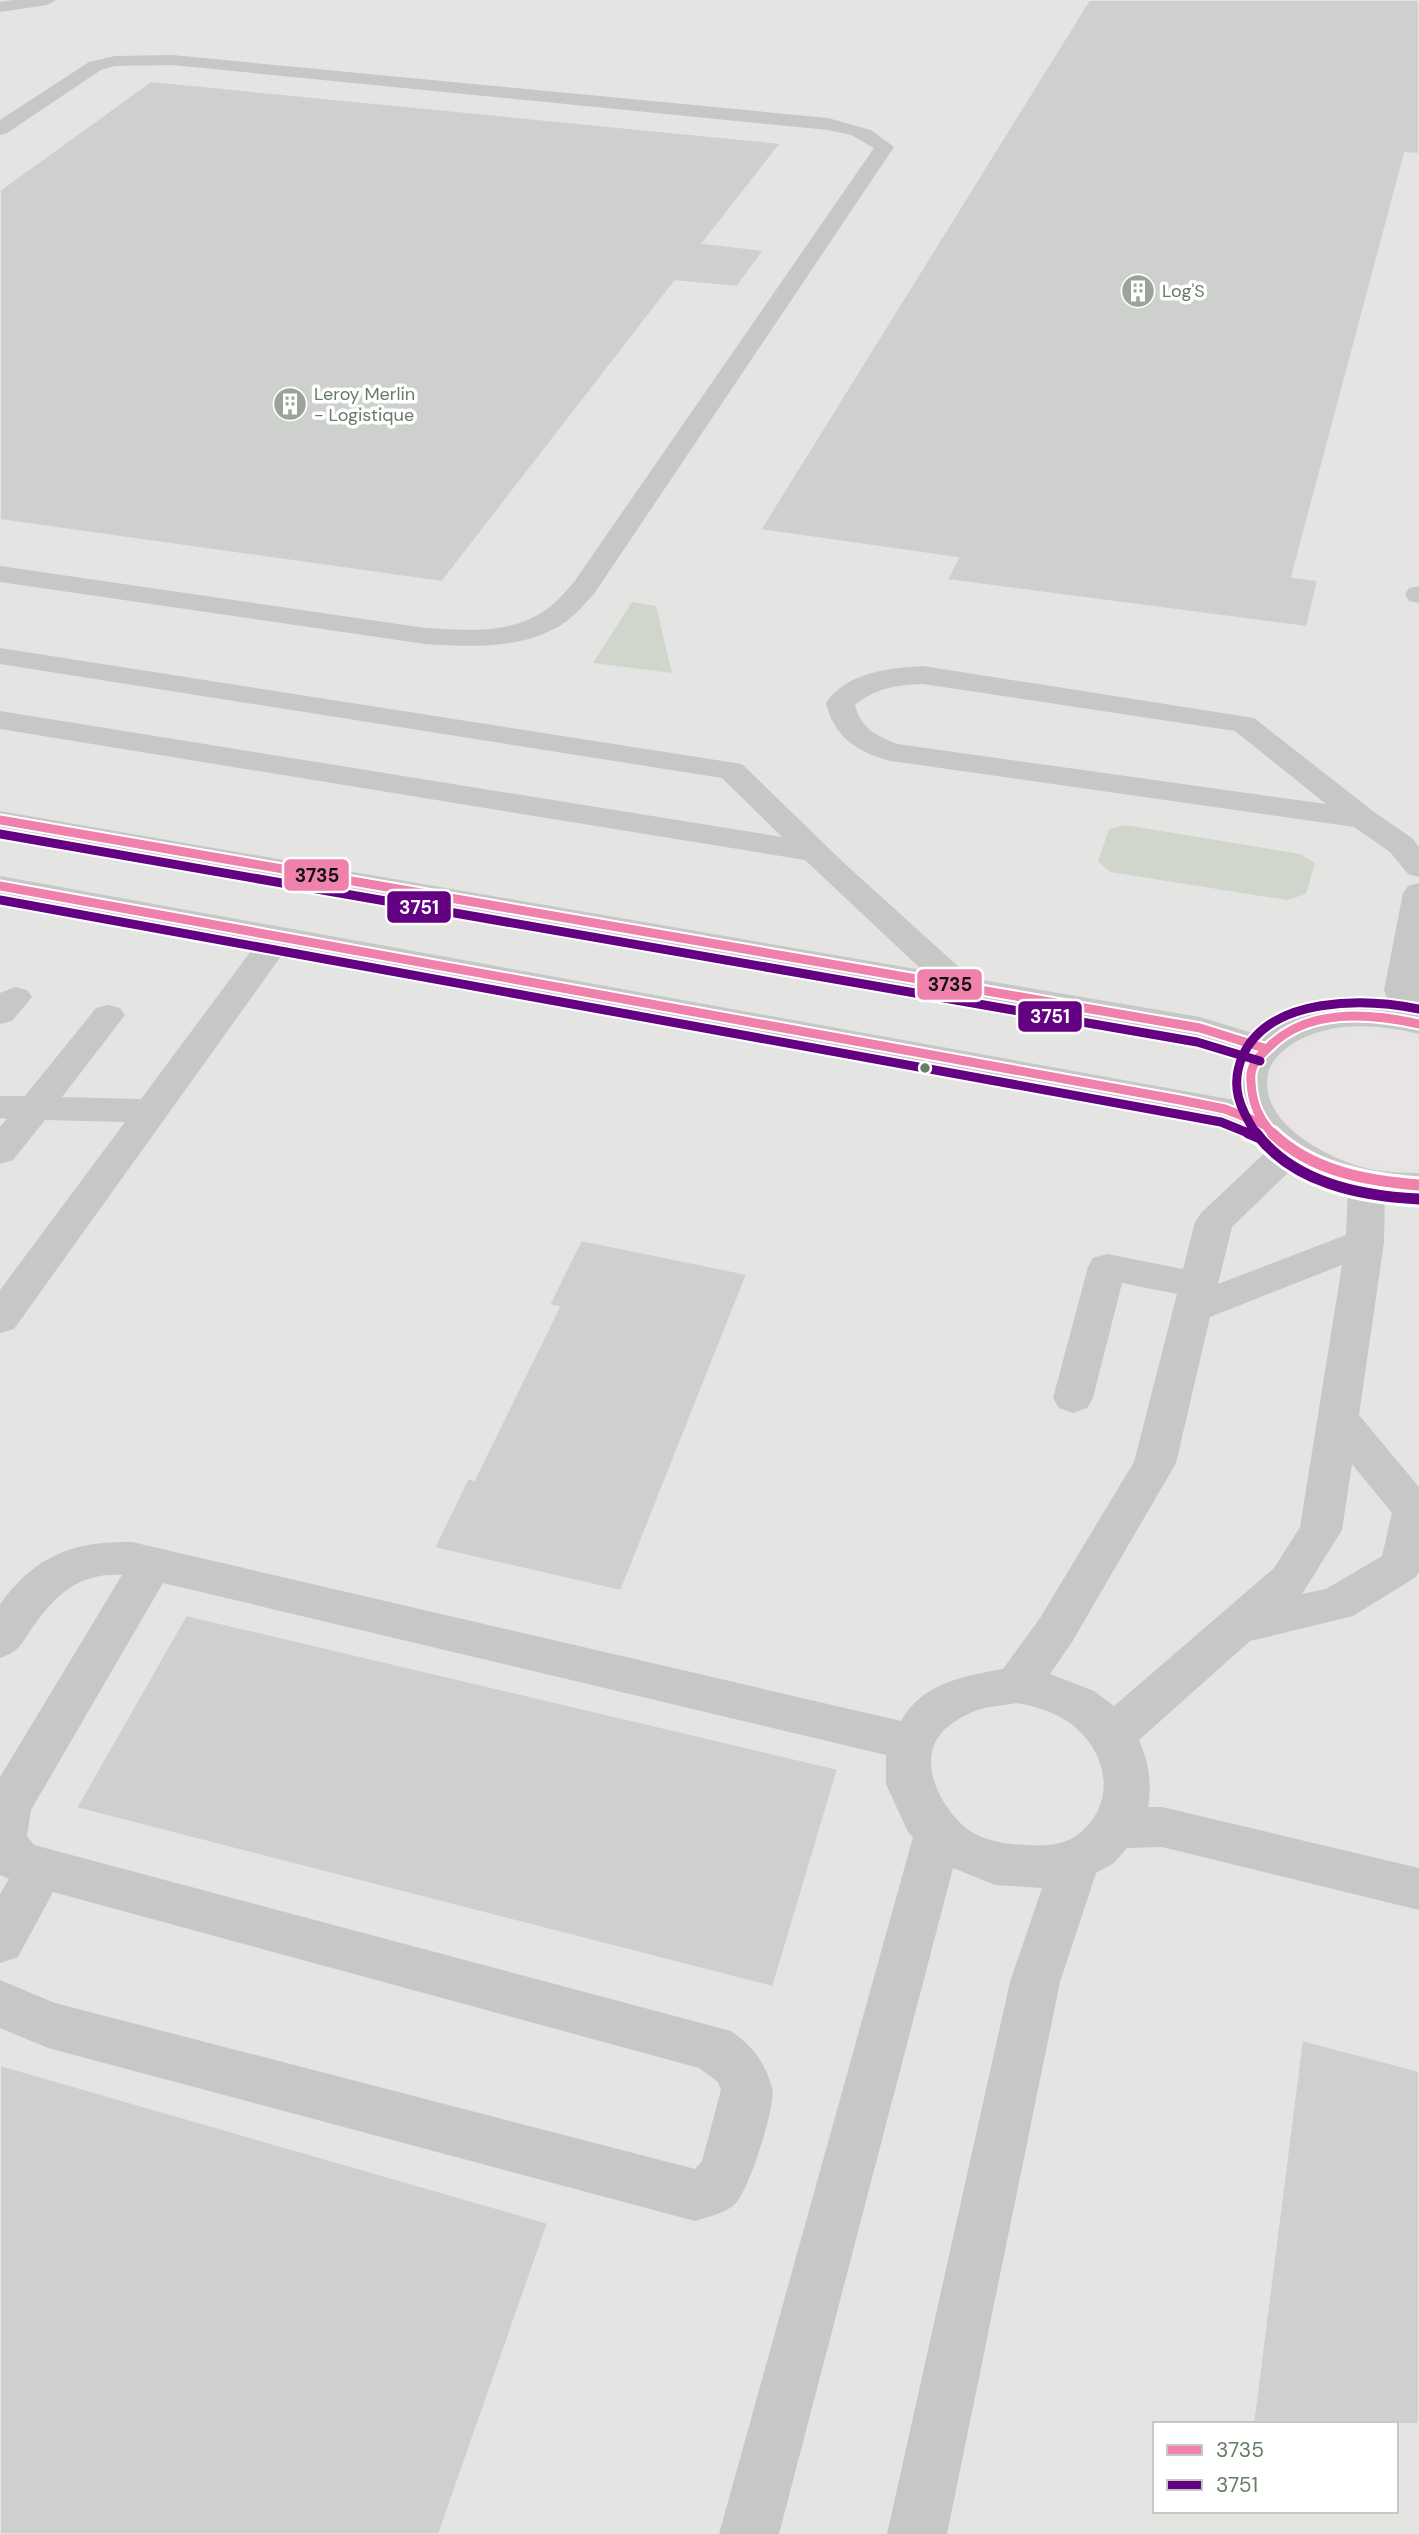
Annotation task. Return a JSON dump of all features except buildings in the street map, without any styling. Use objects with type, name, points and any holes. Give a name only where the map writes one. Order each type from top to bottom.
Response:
[{"type":"street","points":[[0,7],[47,0]]},
{"type":"street","points":[[0,130],[95,66],[115,61],[172,60],[828,124],[858,129],[874,137],[884,147],[584,588],[556,615],[526,631],[481,639],[425,636],[0,573]]},
{"type":"street","points":[[0,656],[731,770],[814,852],[962,988]]},
{"type":"street","points":[[1363,819],[891,752],[862,741],[844,723],[840,703],[859,686],[870,682],[890,676],[923,675],[1244,724],[1363,819],[1401,845],[1419,867]]},
{"type":"street","points":[[0,720],[814,852]]},
{"type":"street","points":[[0,820],[1200,1028],[1264,1048]]},
{"type":"street","points":[[0,886],[1203,1104],[1225,1109],[1278,1137],[1326,1168],[1367,1181],[1419,1185]]},
{"type":"street","points":[[1416,1023],[1401,990],[1419,893]]},
{"type":"street","points":[[0,1319],[279,936]]},
{"type":"street","points":[[0,1152],[17,1107],[108,1014]]},
{"type":"street","points":[[1278,1137],[1250,1098],[1250,1071],[1264,1048],[1290,1029],[1327,1018],[1369,1016],[1416,1023]]},
{"type":"street","points":[[17,1107],[152,1111]]},
{"type":"street","points":[[1017,1685],[1056,1630],[1155,1464],[1214,1222],[1278,1137]]},
{"type":"street","points":[[1113,1735],[1289,1580],[1321,1530],[1365,1242],[1367,1181]]},
{"type":"street","points":[[1073,1398],[1107,1267],[1196,1297],[1365,1242]]},
{"type":"street","points":[[1241,1625],[1337,1604],[1401,1565],[1417,1510],[1338,1418]]},
{"type":"street","points":[[0,1640],[22,1605],[40,1586],[62,1572],[95,1559],[132,1559],[911,1742]]},
{"type":"street","points":[[0,2003],[48,2025],[695,2195],[714,2188],[726,2174],[747,2090],[737,2066],[713,2048],[19,1862],[6,1849],[1,1830],[8,1806],[152,1564]]},
{"type":"street","points":[[1017,1685],[1046,1690],[1072,1700],[1095,1716],[1113,1735],[1125,1758],[1130,1782],[1127,1806],[1116,1828],[1099,1846],[1076,1860],[1048,1867],[1018,1868],[998,1865],[961,1851],[938,1834],[920,1813],[910,1789],[907,1765],[911,1742],[923,1721],[941,1705],[963,1692],[990,1686],[1017,1685]]},
{"type":"street","points":[[1116,1828],[1162,1827],[1419,1889]]},
{"type":"street","points":[[749,2534],[938,1834]]},
{"type":"street","points":[[917,2534],[1035,1982],[1076,1860]]},
{"type":"street","points":[[0,1941],[41,1867]]},
{"type":"shaded area","points":[[0,0],[1419,0],[1419,2534],[0,2534]]},
{"type":"shaded area","points":[[632,602],[656,606],[672,673],[593,663]]},
{"type":"shaded area","points":[[1125,825],[1300,854],[1315,863],[1306,894],[1287,900],[1110,872],[1098,861],[1109,829]]},
{"type":"shaded area","points":[[1368,1030],[1419,1039],[1419,1169],[1384,1168],[1333,1155],[1303,1137],[1283,1117],[1276,1103],[1273,1092],[1275,1071],[1282,1059],[1293,1049],[1322,1037]]},
{"type":"transit line","name":"3735","points":[[0,820],[1200,1028],[1264,1048]]},
{"type":"transit line","name":"3751","points":[[0,834],[1197,1042],[1260,1061]]},
{"type":"transit line","name":"3735","points":[[0,886],[1180,1100],[1225,1109],[1265,1125]]},
{"type":"transit line","name":"3751","points":[[0,900],[1221,1122],[1260,1138]]},
{"type":"transit line","name":"3751","points":[[1419,1009],[1396,1004],[1342,1003],[1314,1007],[1288,1015],[1265,1028],[1248,1046],[1237,1069],[1236,1080],[1242,1110],[1258,1136],[1296,1169],[1344,1188],[1394,1198],[1419,1199]]},
{"type":"transit line","name":"3735","points":[[1419,1024],[1358,1015],[1316,1020],[1279,1037],[1257,1059],[1250,1074],[1252,1102],[1264,1125],[1284,1144],[1337,1171],[1394,1183],[1419,1185]]},
{"type":"place","name":"Log'S","points":[[1138,291]]},
{"type":"place","name":"Leroy Merlin - Logistique","points":[[290,404]]}]
